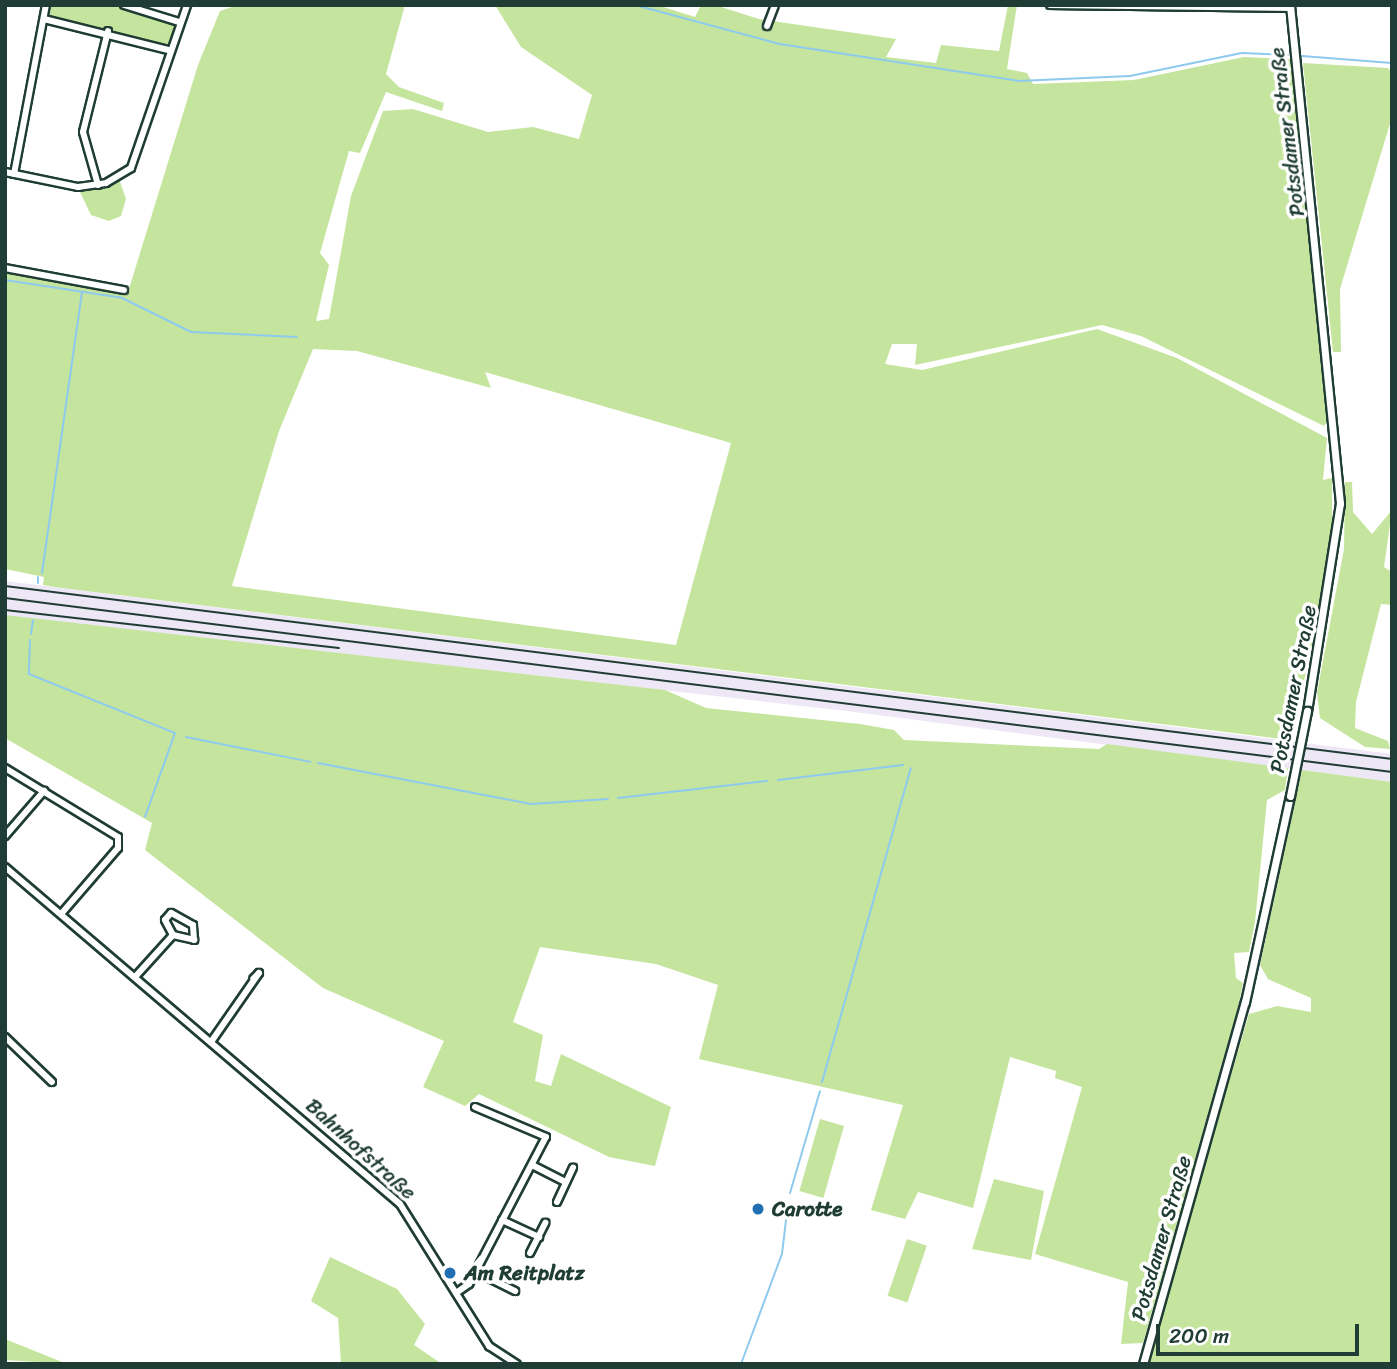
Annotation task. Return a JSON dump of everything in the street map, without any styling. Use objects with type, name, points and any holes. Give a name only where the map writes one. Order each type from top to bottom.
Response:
[{"type":"street","points":[[14,174],[46,5]]},
{"type":"street","points":[[124,5],[179,22]]},
{"type":"street","points":[[5,172],[98,185],[120,178],[140,155],[168,50],[187,5]]},
{"type":"street","points":[[767,26],[775,5]]},
{"type":"street","points":[[1050,5],[1290,7]]},
{"type":"street","name":"Potsdamer Straße","points":[[1143,1364],[1245,1002],[1307,711],[1340,503],[1290,7]]},
{"type":"street","points":[[44,19],[108,31],[168,50]]},
{"type":"street","points":[[98,185],[83,132],[108,31]]},
{"type":"street","points":[[5,268],[124,290]]},
{"type":"street","points":[[5,768],[120,841],[61,914]]},
{"type":"street","points":[[5,836],[44,791]]},
{"type":"street","name":"Bahnhofstraße","points":[[5,867],[400,1204],[489,1346],[517,1364]]},
{"type":"street","points":[[171,914],[193,925],[194,940],[173,935],[165,920],[171,914]]},
{"type":"street","points":[[135,977],[173,935]]},
{"type":"street","points":[[211,1042],[253,979]]},
{"type":"street","points":[[5,1037],[52,1082]]},
{"type":"street","points":[[456,1293],[475,1272],[532,1165],[545,1134],[475,1107]]},
{"type":"street","points":[[532,1165],[566,1182]]},
{"type":"street","points":[[557,1202],[573,1168]]},
{"type":"street","points":[[502,1220],[538,1237]]},
{"type":"street","points":[[530,1252],[545,1223]]},
{"type":"street","points":[[475,1272],[515,1291]]},
{"type":"shaded area","points":[[5,581],[1392,754],[1392,782],[847,711],[5,615]]},
{"type":"green space","points":[[47,5],[121,5],[178,22],[167,49],[45,18]]},
{"type":"green space","points":[[238,5],[405,5],[386,74],[399,87],[444,103],[442,111],[386,92],[360,153],[349,151],[320,253],[329,265],[316,321],[329,319],[351,196],[383,111],[413,109],[488,132],[533,127],[579,139],[592,95],[521,47],[495,5],[657,5],[695,17],[701,5],[715,5],[759,19],[896,39],[886,57],[936,63],[941,45],[999,51],[1008,5],[1017,5],[1007,69],[1027,73],[1033,84],[1134,80],[1244,57],[1292,59],[1329,419],[1324,426],[1141,336],[1102,325],[915,365],[917,344],[892,344],[885,364],[922,370],[1097,329],[1177,358],[1327,438],[1323,480],[1332,478],[1332,553],[1291,740],[54,587],[43,585],[44,577],[5,569],[5,269],[128,292],[198,65],[220,11]],"holes":[[[313,349],[357,351],[491,388],[485,372],[731,443],[676,645],[232,586],[279,431]]]},
{"type":"green space","points":[[1303,63],[1388,68],[1392,73],[1392,117],[1340,289],[1341,352],[1333,352]]},
{"type":"green space","points":[[119,179],[126,199],[121,216],[109,221],[91,215],[78,188]]},
{"type":"green space","points":[[1345,482],[1352,482],[1353,512],[1372,534],[1392,510],[1384,567],[1392,572],[1392,605],[1381,604],[1356,702],[1355,728],[1388,741],[1390,749],[1365,747],[1320,718],[1317,693],[1344,549]]},
{"type":"green space","points":[[5,615],[665,690],[706,708],[860,724],[894,730],[904,740],[1099,749],[1107,744],[1288,768],[1285,790],[1267,800],[1255,922],[1249,952],[1234,953],[1236,978],[1243,983],[1238,1007],[1143,1343],[1121,1344],[1128,1282],[1035,1254],[1082,1087],[1055,1078],[1056,1071],[1010,1057],[973,1208],[918,1192],[905,1219],[871,1210],[903,1105],[699,1059],[718,985],[656,964],[540,947],[513,1022],[543,1035],[535,1081],[551,1086],[561,1054],[671,1107],[655,1166],[609,1157],[479,1094],[465,1106],[423,1087],[444,1041],[323,988],[145,850],[152,823],[5,738]]},
{"type":"green space","points":[[1302,770],[1392,782],[1392,1364],[1146,1364],[1249,1014],[1277,1006],[1311,1012],[1311,998],[1268,979],[1260,965]]},
{"type":"green space","points":[[820,1119],[844,1126],[823,1198],[799,1191]]},
{"type":"green space","points":[[994,1179],[1044,1191],[1031,1260],[972,1249]]},
{"type":"green space","points":[[907,1239],[927,1246],[907,1303],[887,1296]]},
{"type":"green space","points":[[330,1257],[397,1289],[425,1324],[414,1345],[442,1364],[341,1364],[338,1318],[311,1301]]},
{"type":"green space","points":[[5,1339],[67,1364],[5,1360]]},
{"type":"waterway","points":[[635,5],[780,44],[1018,81],[1130,76],[1242,53],[1288,55]]},
{"type":"waterway","points":[[1302,56],[1392,63]]},
{"type":"waterway","points":[[5,280],[122,298],[191,332],[297,337]]},
{"type":"waterway","points":[[42,573],[82,293]]},
{"type":"waterway","points":[[38,577],[38,583]]},
{"type":"waterway","points":[[31,634],[33,620]]},
{"type":"waterway","points":[[30,640],[29,674],[175,733],[145,817]]},
{"type":"waterway","points":[[186,737],[311,762]]},
{"type":"waterway","points":[[318,763],[531,804],[608,799]]},
{"type":"waterway","points":[[778,780],[903,765]]},
{"type":"waterway","points":[[822,1082],[911,768]]},
{"type":"waterway","points":[[618,798],[767,781]]},
{"type":"waterway","points":[[790,1193],[820,1091]]},
{"type":"waterway","points":[[741,1364],[782,1254],[788,1203]]},
{"type":"railway","points":[[5,586],[1392,759]]},
{"type":"railway","points":[[5,598],[1392,772]]},
{"type":"railway","points":[[5,610],[339,648]]},
{"type":"place","name":"Carotte","points":[[758,1209]]},
{"type":"place","name":"Am Reitplatz","points":[[450,1273]]}]
